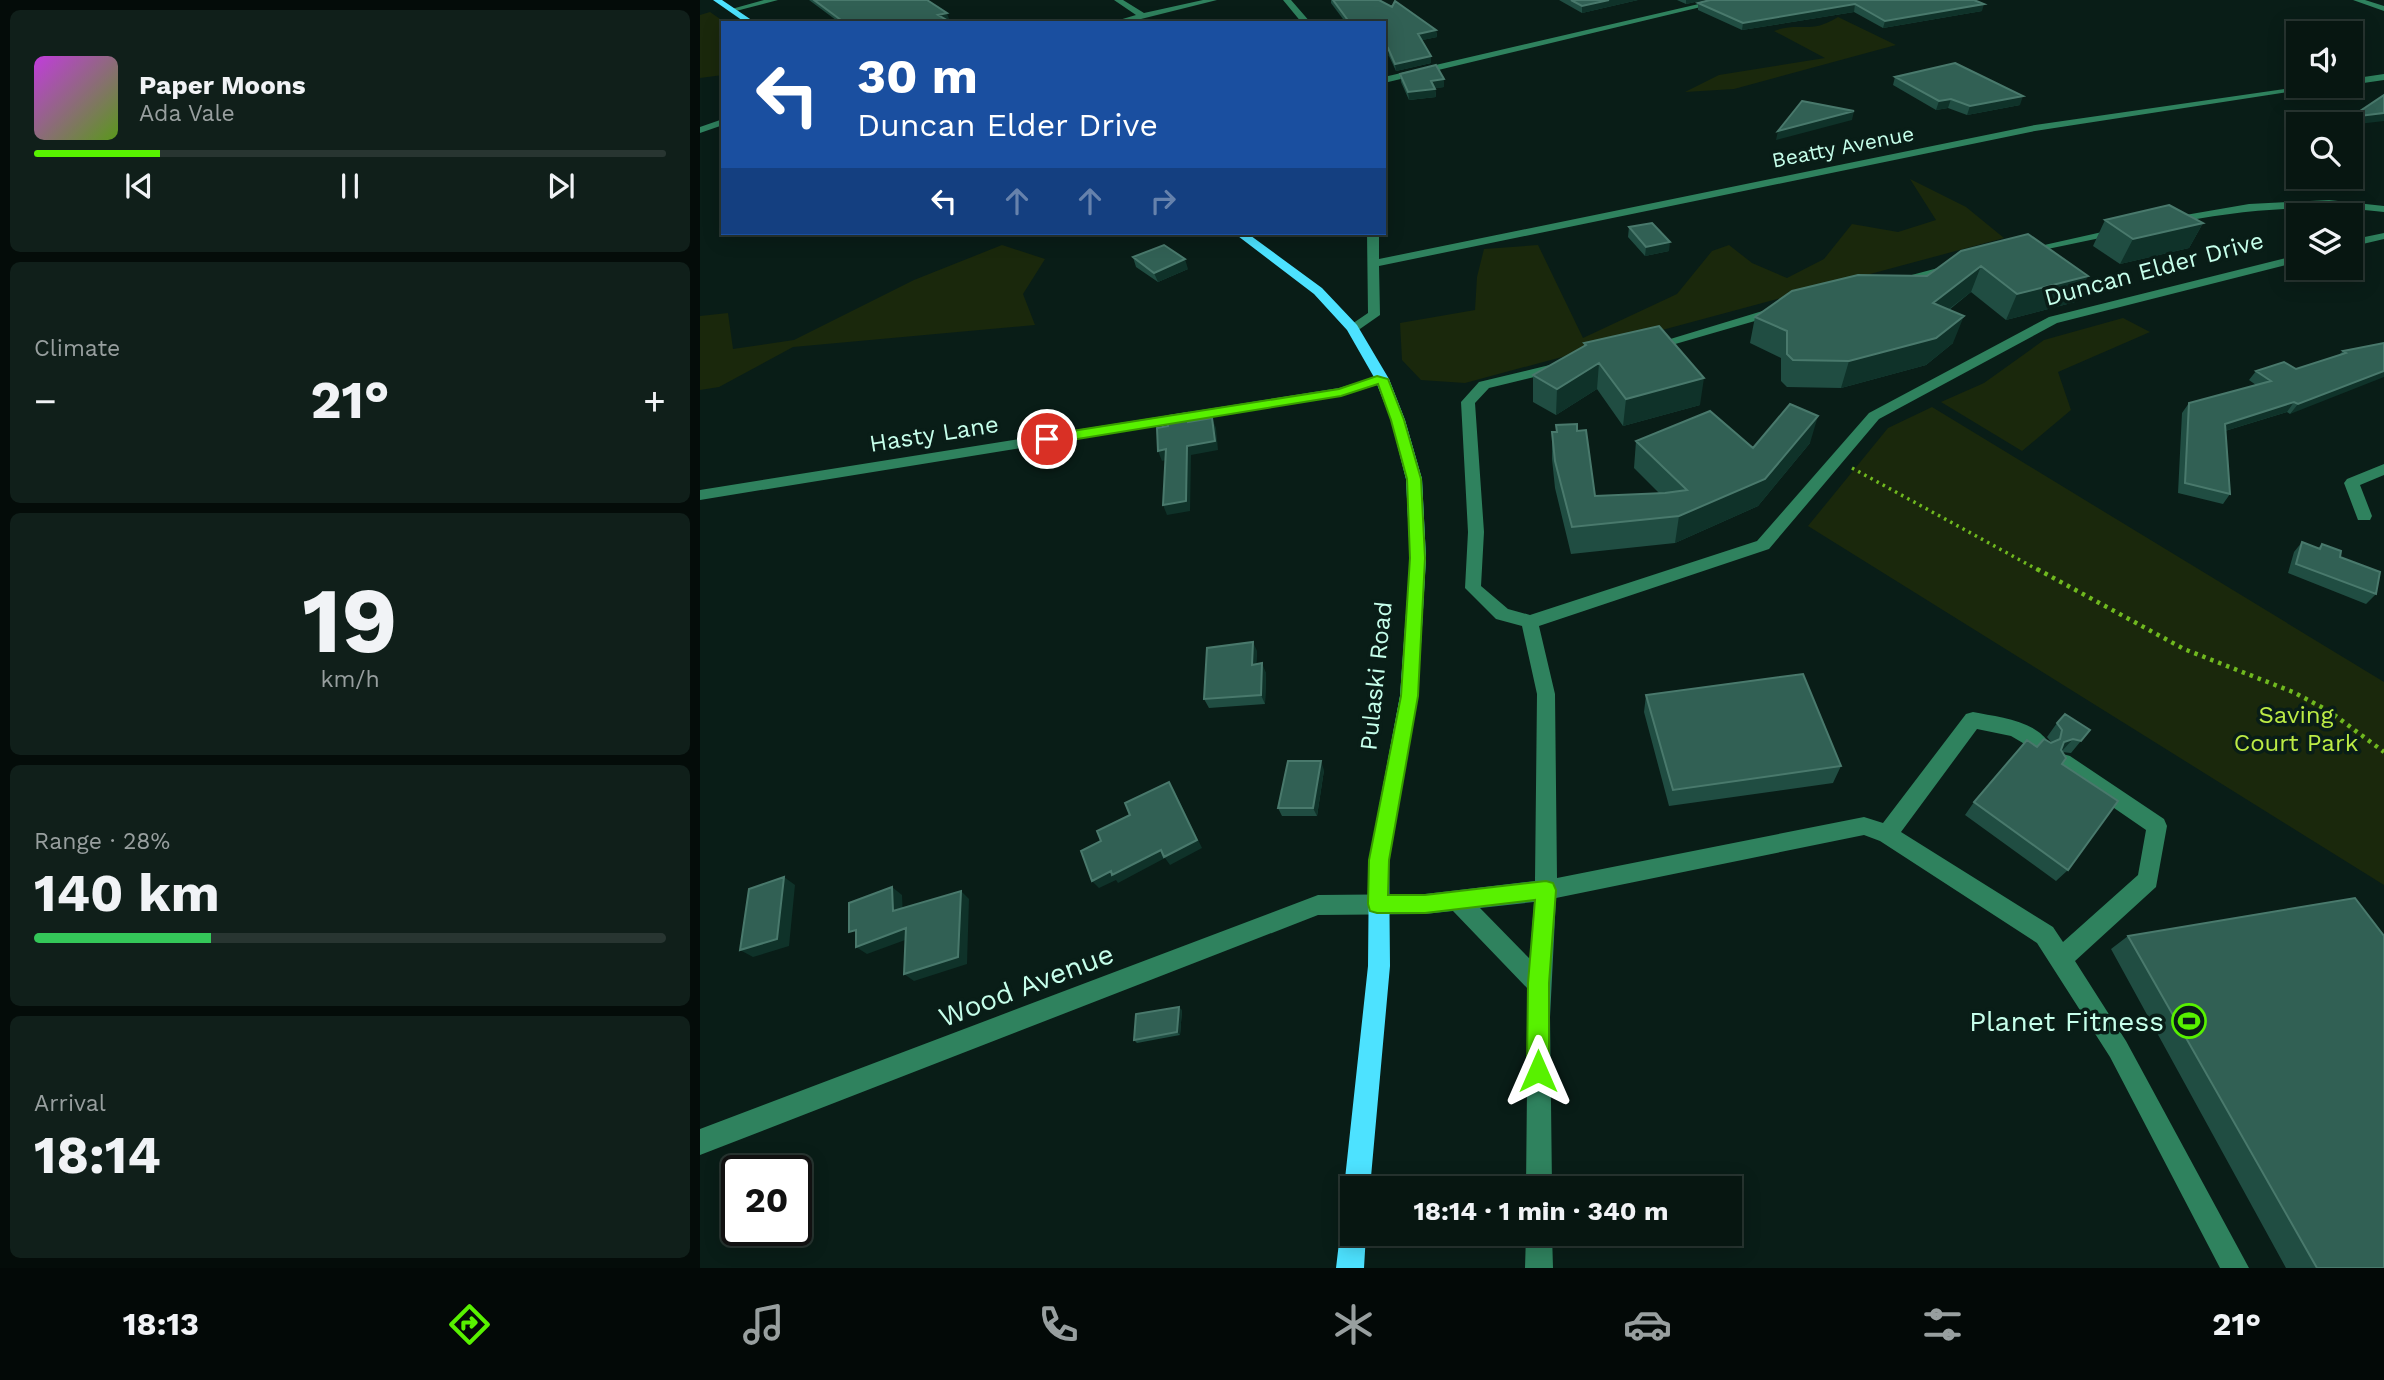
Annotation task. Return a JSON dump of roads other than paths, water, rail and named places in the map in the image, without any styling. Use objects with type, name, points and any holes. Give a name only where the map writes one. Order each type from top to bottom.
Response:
[{"type":"main road","points":[[718,0],[749,21]]},
{"type":"main road","name":"Pulaski Road","points":[[1243,235],[1318,291],[1352,328],[1382,379],[1398,420],[1414,479],[1418,558],[1409,696],[1379,860],[1378,966],[1358,1176]]},
{"type":"main road","points":[[1350,1268],[1352,1246]]},
{"type":"street","points":[[732,10],[774,0]]},
{"type":"street","points":[[1118,0],[1143,16]]},
{"type":"street","points":[[1122,21],[1213,0]]},
{"type":"street","points":[[1287,0],[1305,21]]},
{"type":"street","points":[[1386,80],[1726,0]]},
{"type":"street","points":[[2357,0],[2384,9]]},
{"type":"street","points":[[2363,80],[2384,77]]},
{"type":"street","name":"Beatty Avenue","points":[[1375,263],[2035,128],[2286,91]]},
{"type":"street","points":[[700,130],[721,123]]},
{"type":"street","points":[[2155,224],[2269,203],[2328,203],[2384,209]]},
{"type":"street","points":[[2013,254],[2130,229]]},
{"type":"street","points":[[1352,328],[1374,315],[1373,235]]},
{"type":"street","points":[[2363,241],[2384,236]]},
{"type":"street","name":"Duncan Elder Drive","points":[[1530,622],[1763,545],[1874,416],[2053,320],[2286,261]]},
{"type":"street","points":[[1881,284],[1961,266]]},
{"type":"street","points":[[1631,351],[1790,307]]},
{"type":"street","points":[[1539,1176],[1538,983],[1546,890],[1546,694],[1530,622],[1502,614],[1473,589],[1476,532],[1468,402],[1484,385],[1580,362]]},
{"type":"street","name":"Hasty Lane","points":[[700,495],[1341,392],[1382,379]]},
{"type":"street","points":[[2364,516],[2352,483],[2384,469]]},
{"type":"street","points":[[1887,834],[1973,720],[2015,729],[2039,745]]},
{"type":"street","points":[[2061,959],[2148,880],[2157,826],[2063,762]]},
{"type":"street","points":[[1377,904],[1425,904],[1546,890],[1864,826],[1887,834],[2045,935],[2118,1049],[2235,1268]]},
{"type":"street","points":[[1456,899],[1538,983]]},
{"type":"street","name":"Wood Avenue","points":[[700,1142],[1318,905],[1377,904]]},
{"type":"street","points":[[1539,1246],[1539,1268]]},
{"type":"place","name":"Planet Fitness","points":[[2189,1021]]},
{"type":"park label","name":"Saving Court Park","points":[[2296,729]]}]
